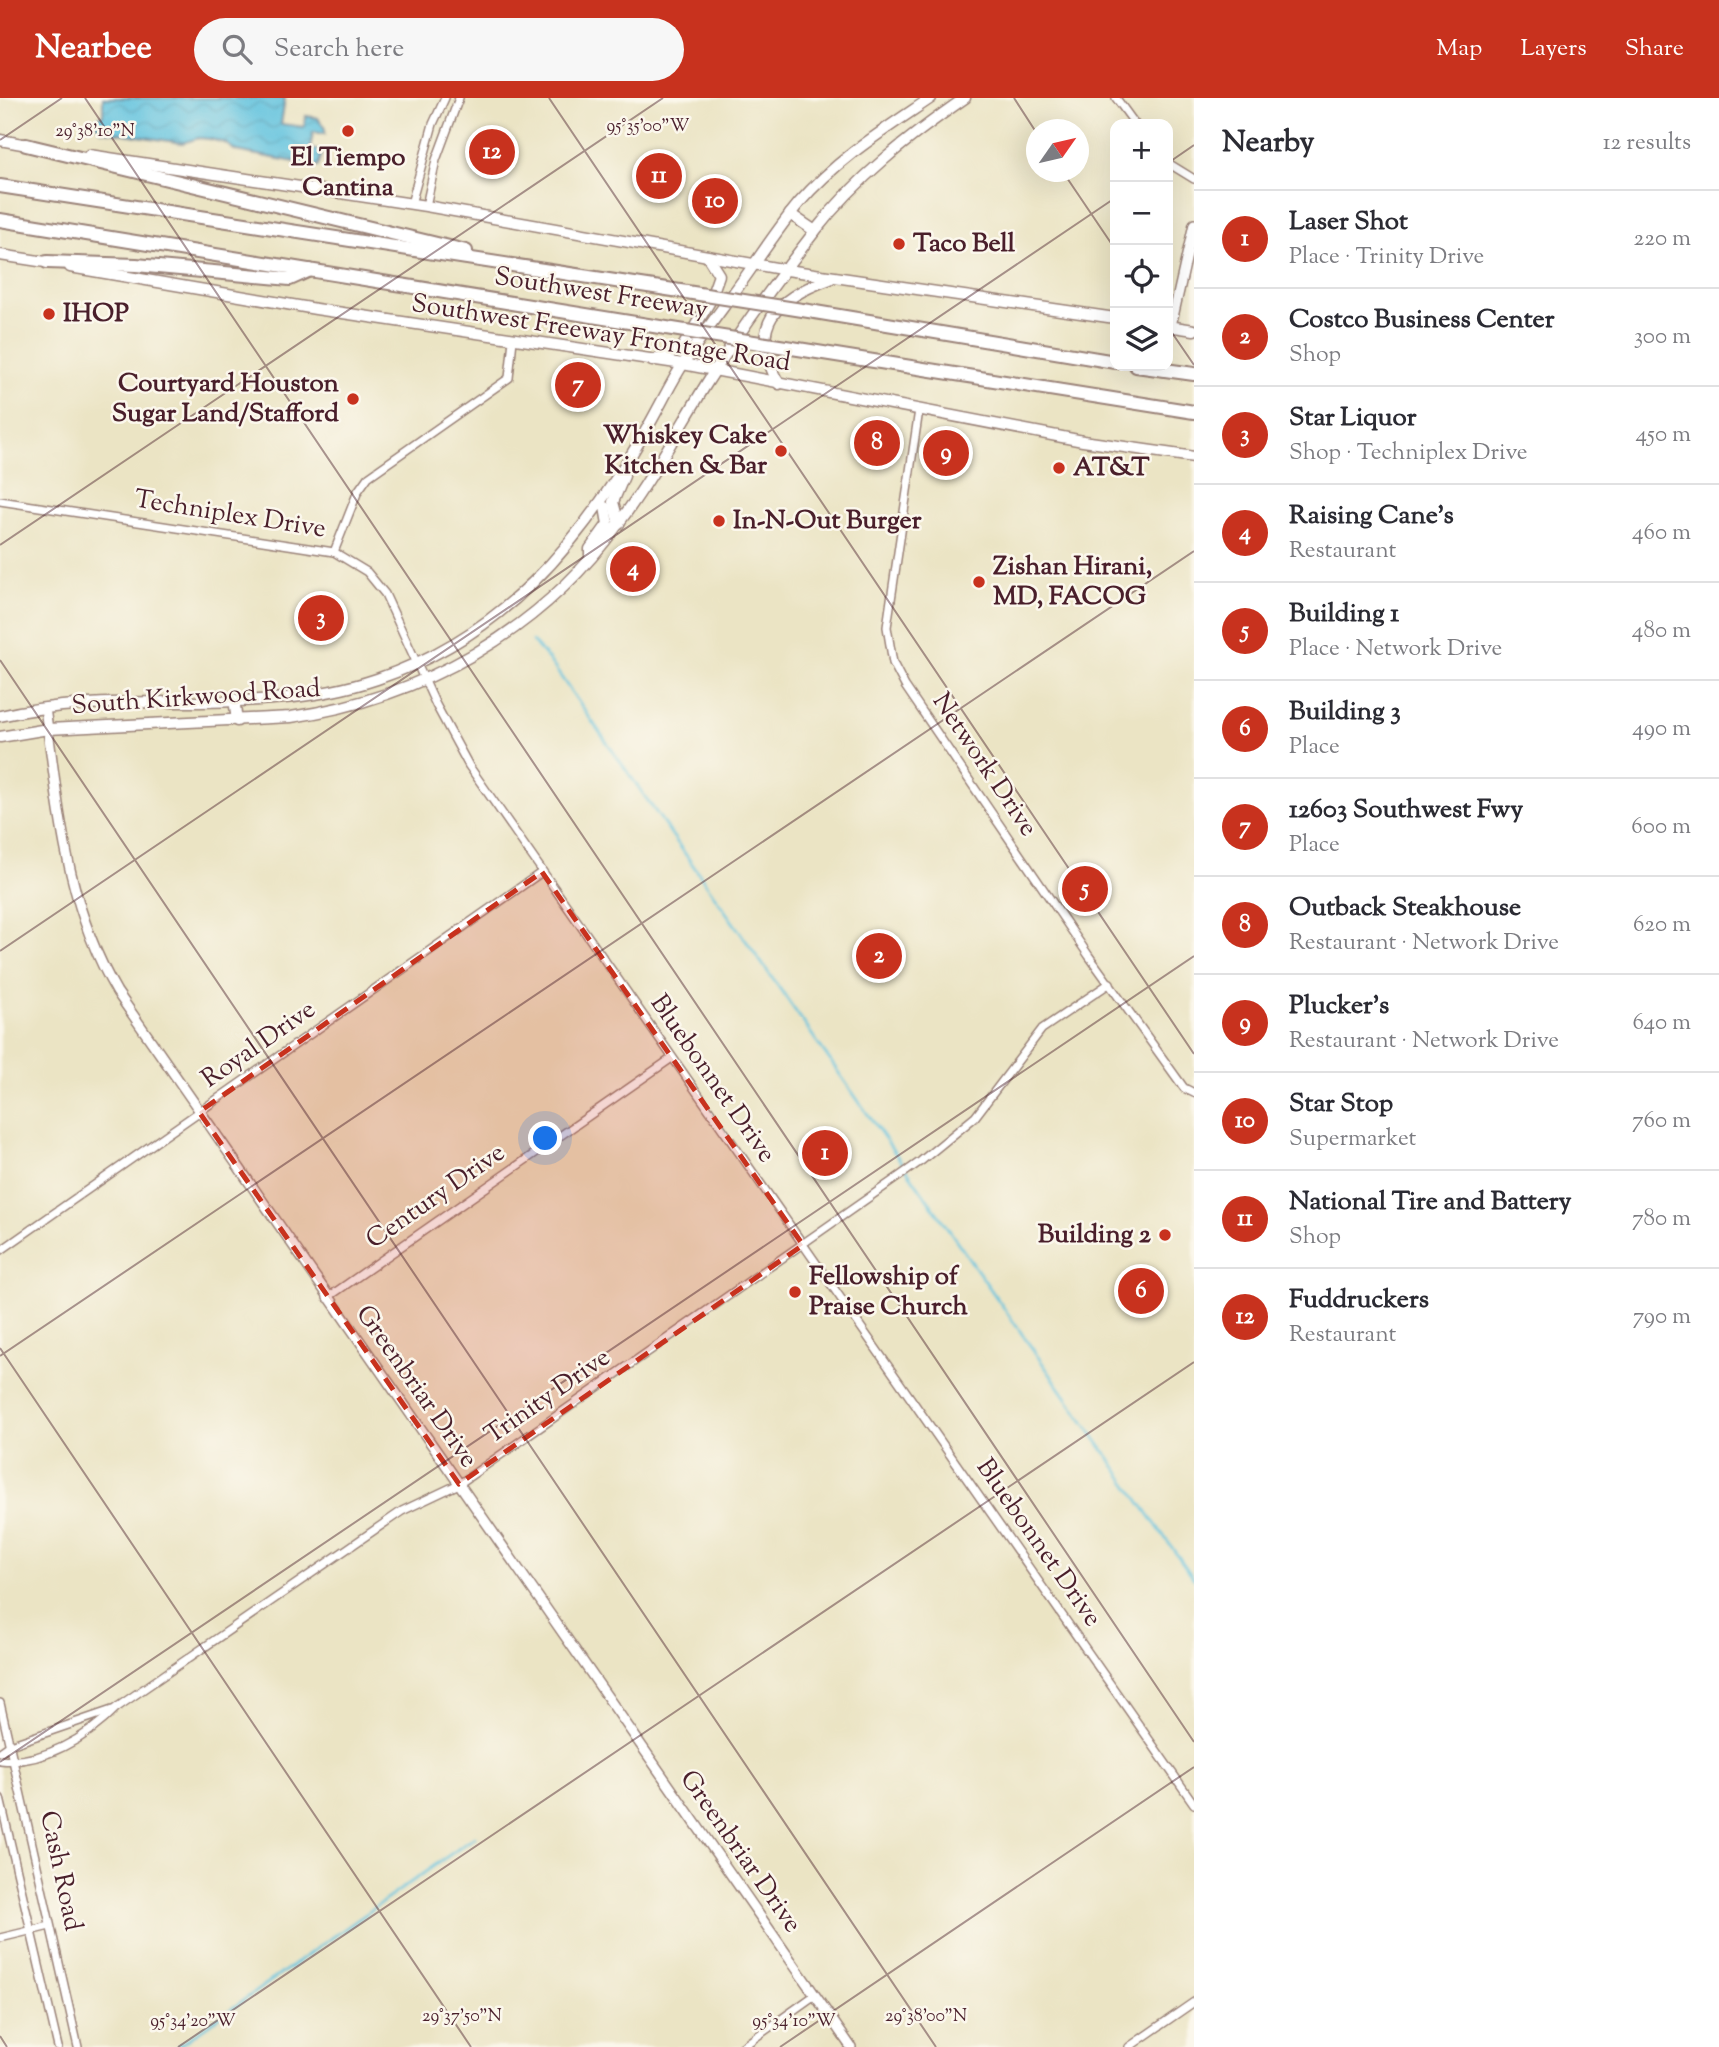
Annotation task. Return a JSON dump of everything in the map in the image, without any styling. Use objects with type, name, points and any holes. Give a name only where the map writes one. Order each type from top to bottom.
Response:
[{"type":"highway","points":[[26,145],[399,233],[531,268]]},
{"type":"highway","name":"Southwest Freeway","points":[[0,186],[815,312],[1110,361]]},
{"type":"highway","name":"Southwest Freeway","points":[[0,220],[1194,412]]},
{"type":"highway","points":[[47,262],[136,265],[290,279],[310,270]]},
{"type":"highway","points":[[1172,371],[1194,374]]},
{"type":"main road","name":"South Kirkwood Road","points":[[0,716],[45,708],[234,699],[329,691],[376,679],[417,663],[482,627],[518,599],[564,551],[627,460],[683,364],[790,214],[834,167],[858,146],[931,98]]},
{"type":"main road","name":"South Kirkwood Road","points":[[0,737],[48,729],[236,721],[291,717],[332,710],[425,681],[458,665],[519,627],[590,559],[619,524],[715,371],[815,231],[871,171],[965,98]]},
{"type":"main road","points":[[0,140],[426,206],[755,263],[787,271],[1110,317]]},
{"type":"main road","points":[[790,214],[815,231]]},
{"type":"main road","name":"Southwest Freeway Frontage Road","points":[[0,255],[316,309],[683,364],[1083,441],[1194,457]]},
{"type":"main road","points":[[651,361],[682,348],[709,303],[719,275],[707,256]]},
{"type":"main road","points":[[779,384],[767,363],[767,323],[777,306],[800,289],[834,278]]},
{"type":"main road","points":[[1173,327],[1194,330]]},
{"type":"main road","points":[[619,524],[613,502],[627,471],[627,460]]},
{"type":"main road","points":[[590,559],[590,549],[608,524],[607,509],[600,501]]},
{"type":"main road","points":[[329,691],[332,710]]},
{"type":"main road","points":[[234,699],[236,721]]},
{"type":"street","points":[[411,204],[433,124],[445,98]]},
{"type":"street","points":[[426,206],[436,160],[459,98]]},
{"type":"street","points":[[1116,98],[1131,119]]},
{"type":"street","points":[[1173,166],[1194,179]]},
{"type":"street","points":[[1173,310],[1194,224]]},
{"type":"street","points":[[334,552],[358,491],[368,477],[509,378],[513,340]]},
{"type":"street","name":"Network Drive","points":[[919,410],[887,628],[893,663],[912,696],[1110,983],[1184,1088],[1194,1094]]},
{"type":"street","name":"Techniplex Drive","points":[[0,501],[334,552],[361,567],[376,582],[392,606],[425,681]]},
{"type":"street","name":"Bluebonnet Drive","points":[[425,681],[469,766],[542,873],[1194,1804]]},
{"type":"street","name":"Greenbriar Drive","points":[[45,708],[67,869],[91,940],[117,992],[327,1298],[851,2047]]},
{"type":"street","name":"Royal Drive","points":[[0,1251],[542,873]]},
{"type":"street","name":"Trinity Drive","points":[[0,1760],[15,1762],[81,1737],[97,1727],[116,1709],[402,1511],[459,1484],[803,1245],[922,1161],[975,1117],[1042,1029],[1110,983]]},
{"type":"street","name":"Century Drive","points":[[327,1298],[672,1058]]},
{"type":"street","name":"Cash Road","points":[[0,1703],[78,2047]]},
{"type":"street","name":"Trinity Drive","points":[[0,1752],[10,1745],[116,1709]]},
{"type":"street","name":"Cash Road","points":[[0,1798],[58,2047]]},
{"type":"street","points":[[0,1938],[50,1926]]},
{"type":"street","points":[[742,2047],[816,1995]]},
{"type":"street","points":[[1129,2047],[1194,2002]]},
{"type":"highlighted area","points":[[542,872],[803,1245],[459,1484],[199,1112]]},
{"type":"water","points":[[103,98],[285,98],[281,124],[304,127],[306,116],[318,118],[325,134],[313,132],[310,149],[323,151],[318,166],[236,151],[225,143],[210,139],[199,138],[182,143],[100,130],[93,120],[103,115]]},
{"type":"waterway","points":[[532,641],[549,660],[1194,1579]]},
{"type":"waterway","points":[[177,2047],[475,1837]]},
{"type":"place","name":"El Tiempo Cantina","points":[[348,131]]},
{"type":"place","name":"Fuddruckers","points":[[492,152]]},
{"type":"place","name":"National Tire and Battery","points":[[659,176]]},
{"type":"place","name":"Star Stop","points":[[715,201]]},
{"type":"place","name":"Taco Bell","points":[[899,244]]},
{"type":"place","name":"IHOP","points":[[49,314]]},
{"type":"place","name":"12603 Southwest Fwy","points":[[578,385]]},
{"type":"place","name":"Courtyard Houston Sugar Land/Stafford","points":[[353,399]]},
{"type":"place","name":"Outback Steakhouse","points":[[877,443]]},
{"type":"place","name":"Whiskey Cake Kitchen & Bar","points":[[781,451]]},
{"type":"place","name":"Plucker's","points":[[946,453]]},
{"type":"place","name":"AT&T","points":[[1059,468]]},
{"type":"place","name":"In-N-Out Burger","points":[[719,521]]},
{"type":"place","name":"Raising Cane's","points":[[633,569]]},
{"type":"place","name":"Zishan Hirani, MD, FACOG","points":[[979,582]]},
{"type":"place","name":"Star Liquor","points":[[321,618]]},
{"type":"place","name":"Building 1","points":[[1085,889]]},
{"type":"place","name":"Costco Business Center","points":[[879,956]]},
{"type":"place","name":"Laser Shot","points":[[825,1153]]},
{"type":"place","name":"Building 2","points":[[1165,1235]]},
{"type":"place","name":"Building 3","points":[[1141,1291]]},
{"type":"place","name":"Fellowship of Praise Church","points":[[795,1292]]}]
